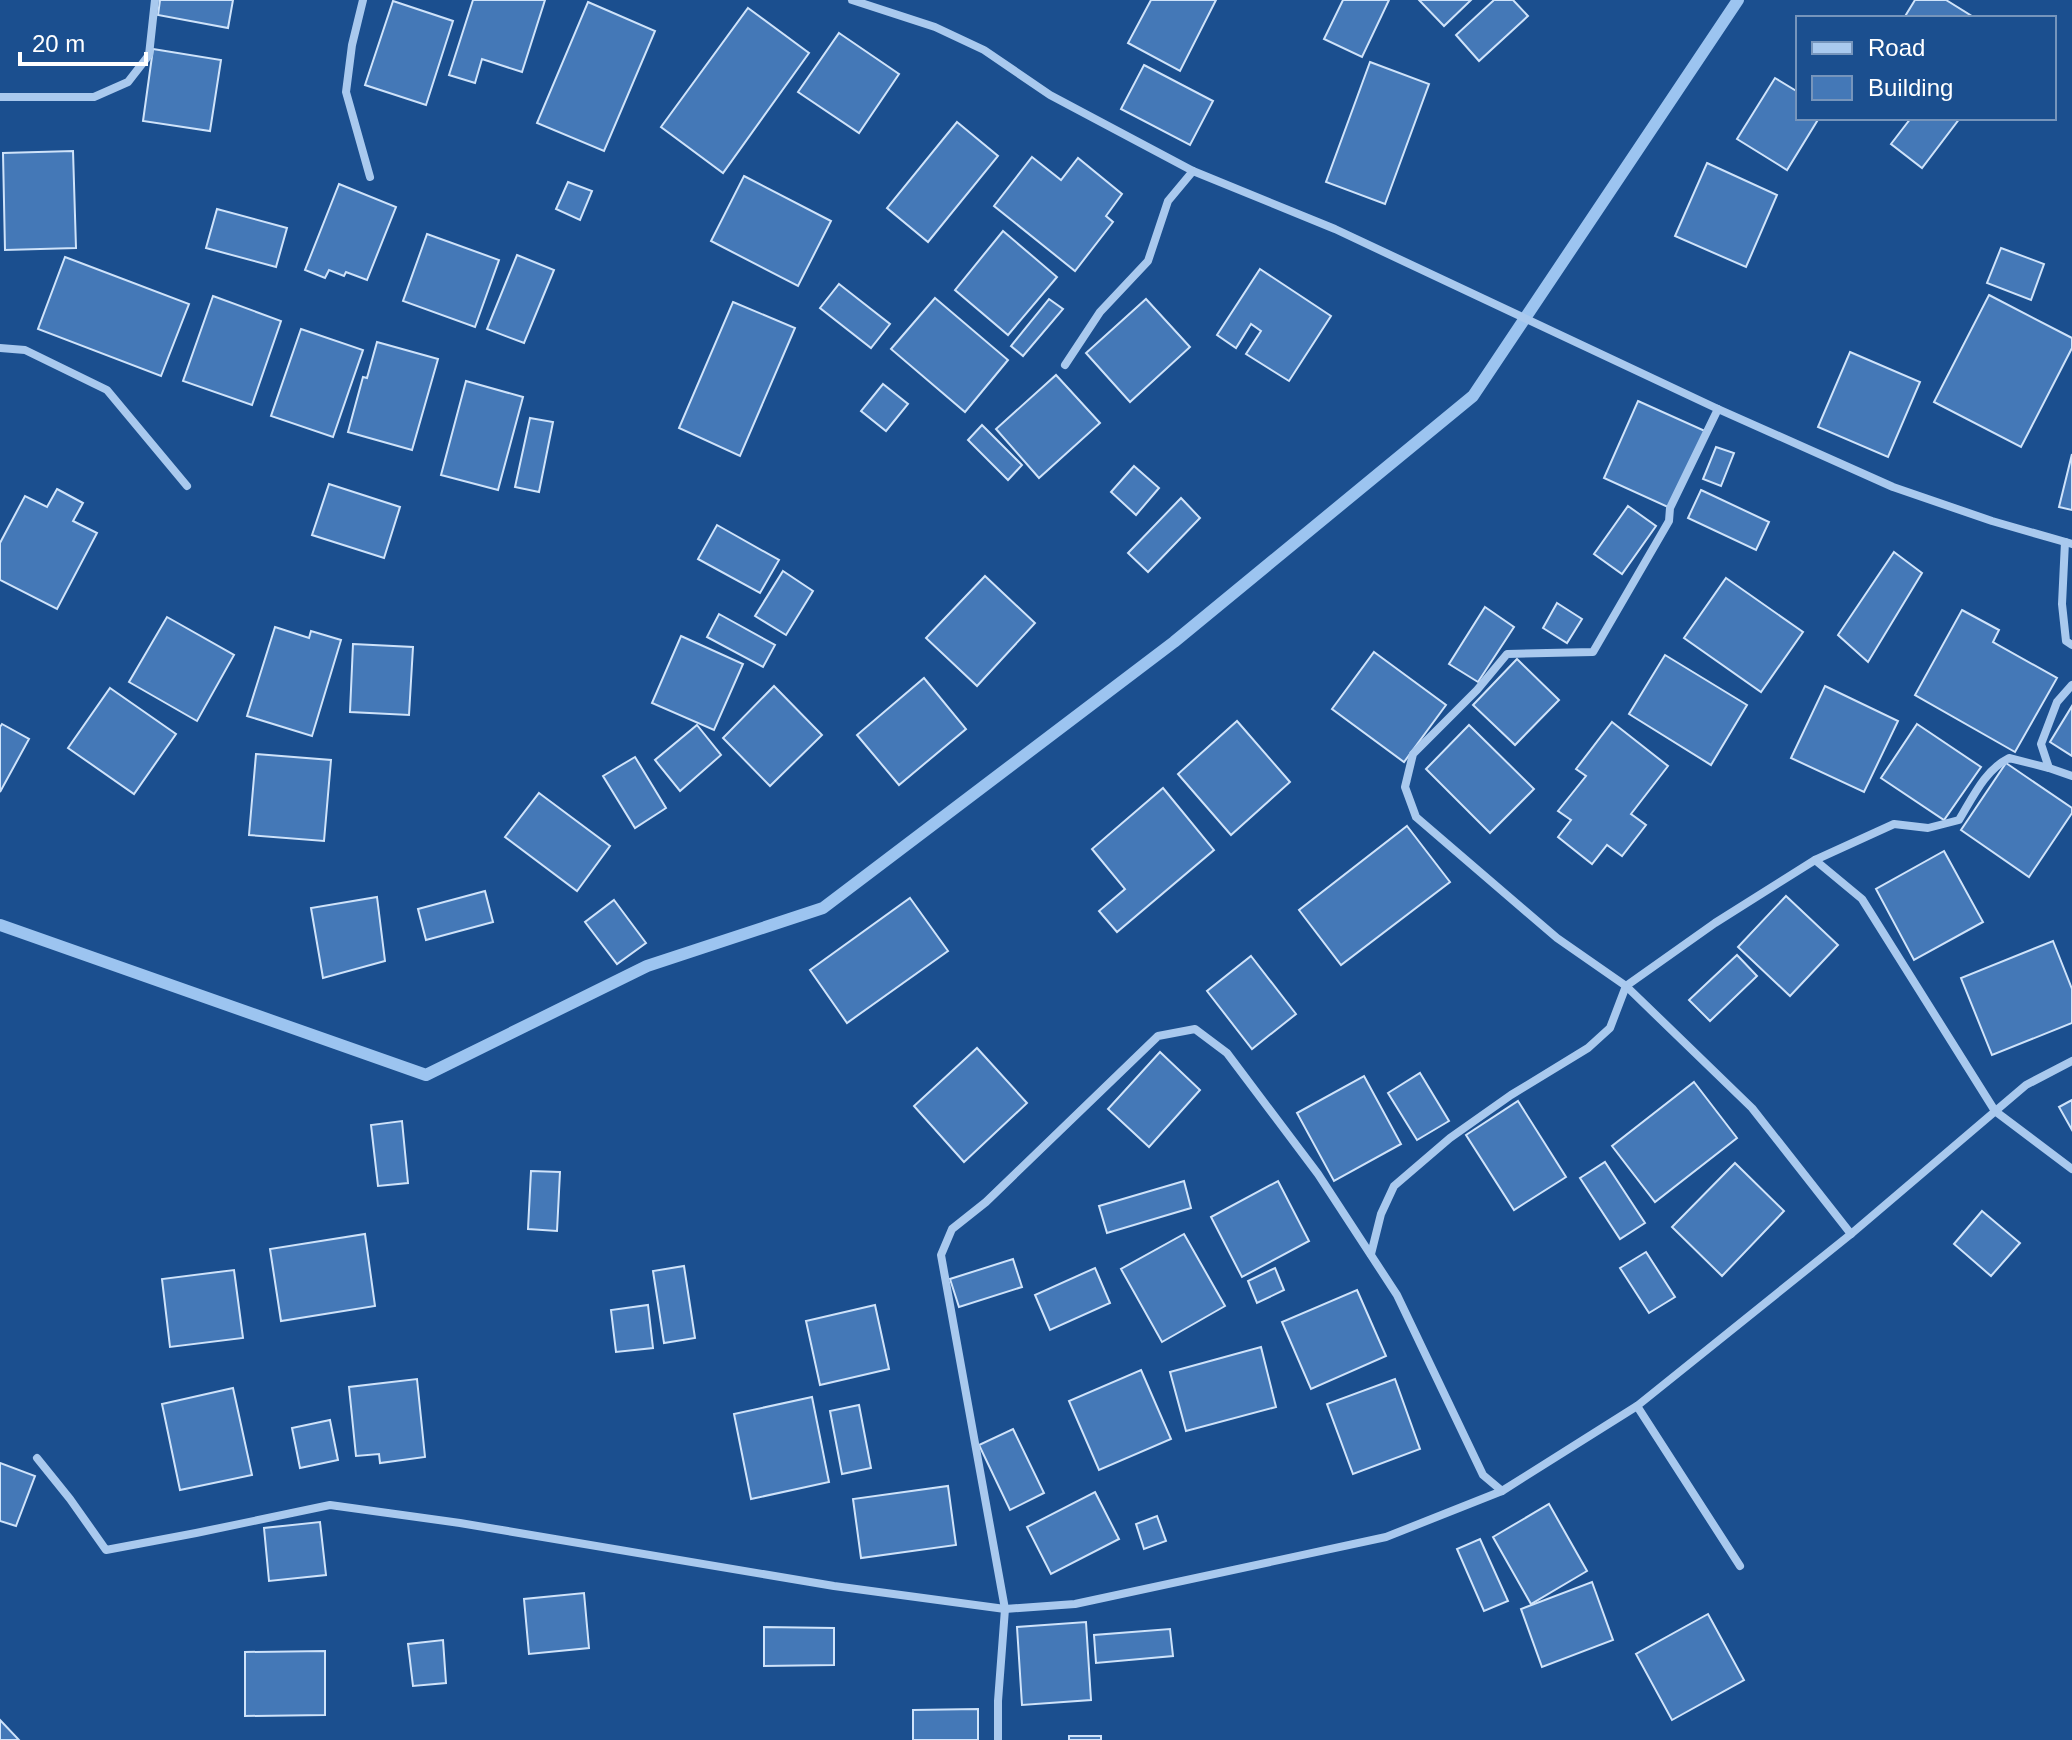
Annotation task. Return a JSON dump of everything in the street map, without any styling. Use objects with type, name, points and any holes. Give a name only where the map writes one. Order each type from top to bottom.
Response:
[{"type":"street","points":[[0,97],[94,97],[128,82],[149,55],[155,0]]},
{"type":"street","points":[[363,0],[352,45],[346,92],[370,177]]},
{"type":"street","points":[[852,0],[935,27],[984,50],[1050,95],[1193,171],[1335,229],[1718,409],[1893,487],[2068,543],[2062,604],[2066,641],[2072,645]]},
{"type":"street","points":[[1065,365],[1100,312],[1148,261],[1168,201],[1193,171]]},
{"type":"street","points":[[0,348],[25,350],[107,390],[187,486]]},
{"type":"street","points":[[1718,409],[1670,508],[1669,521],[1593,652],[1507,654],[1477,690],[1413,754],[1405,787],[1416,817],[1557,938],[1626,986],[1752,1108],[1851,1234]]},
{"type":"street","points":[[2049,768],[2041,744],[2057,702],[2072,685]]},
{"type":"street","points":[[1371,1254],[1381,1214],[1394,1186],[1450,1138],[1511,1095],[1588,1048],[1610,1028],[1626,986],[1715,923],[1815,860],[1894,824],[1928,828],[1959,820],[1995,765],[2009,758],[2072,776]]},
{"type":"street","points":[[1815,860],[1862,899],[1995,1111],[2072,1169]]},
{"type":"street","points":[[998,1740],[1005,1609],[941,1255],[952,1229],[986,1202],[1158,1036],[1195,1029],[1227,1053],[1318,1174],[1397,1295],[1483,1475],[1502,1491]]},
{"type":"street","points":[[37,1458],[106,1550],[330,1505],[460,1523],[834,1586],[1005,1609],[1075,1604],[1386,1537],[1502,1491],[1637,1406],[1851,1234],[2026,1085],[2072,1061]]},
{"type":"street","points":[[1637,1406],[1740,1566]]},
{"type":"building","points":[[160,0],[233,0],[228,28],[158,15]]},
{"type":"building","points":[[473,0],[545,0],[522,72],[482,59],[475,83],[449,75]]},
{"type":"building","points":[[1151,0],[1216,0],[1180,71],[1128,43]]},
{"type":"building","points":[[1343,0],[1389,0],[1362,57],[1324,39]]},
{"type":"building","points":[[1419,0],[1471,0],[1444,26]]},
{"type":"building","points":[[1494,0],[1513,0],[1528,16],[1479,61],[1456,35]]},
{"type":"building","points":[[1915,0],[1946,0],[1972,16],[1905,16]]},
{"type":"building","points":[[393,1],[453,21],[426,105],[365,85]]},
{"type":"building","points":[[588,2],[655,31],[604,151],[537,123]]},
{"type":"building","points":[[748,8],[809,53],[723,173],[661,127]]},
{"type":"building","points":[[839,33],[899,74],[859,133],[798,92]]},
{"type":"building","points":[[153,49],[221,60],[210,131],[143,121]]},
{"type":"building","points":[[1370,62],[1429,84],[1385,204],[1326,182]]},
{"type":"building","points":[[1144,65],[1213,101],[1190,145],[1121,109]]},
{"type":"building","points":[[1775,78],[1796,91],[1796,120],[1818,120],[1787,170],[1737,139]]},
{"type":"building","points":[[1909,120],[1958,120],[1922,168],[1891,144]]},
{"type":"building","points":[[957,122],[998,156],[928,242],[887,208]]},
{"type":"building","points":[[73,151],[76,248],[5,250],[3,153]]},
{"type":"building","points":[[1032,157],[1061,180],[1078,158],[1122,194],[1106,216],[1113,222],[1075,271],[994,206]]},
{"type":"building","points":[[1707,163],[1777,195],[1746,267],[1675,236]]},
{"type":"building","points":[[744,176],[831,221],[798,286],[711,241]]},
{"type":"building","points":[[568,182],[592,191],[580,220],[556,209]]},
{"type":"building","points":[[339,184],[396,207],[367,280],[329,270],[325,278],[305,270]]},
{"type":"building","points":[[217,209],[287,228],[276,267],[206,248]]},
{"type":"building","points":[[1003,231],[1057,277],[1008,335],[955,290]]},
{"type":"building","points":[[427,234],[499,260],[475,327],[403,301]]},
{"type":"building","points":[[2001,248],[2044,264],[2031,300],[1987,283]]},
{"type":"building","points":[[517,255],[554,270],[524,343],[487,329]]},
{"type":"building","points":[[65,257],[189,304],[161,376],[38,329]]},
{"type":"building","points":[[1260,269],[1331,316],[1289,381],[1246,354],[1261,331],[1251,324],[1236,348],[1217,335]]},
{"type":"building","points":[[839,284],[890,324],[871,348],[820,308]]},
{"type":"building","points":[[1989,295],[2072,338],[2072,348],[2021,447],[1934,402]]},
{"type":"building","points":[[213,296],[281,321],[252,405],[183,381]]},
{"type":"building","points":[[935,298],[1008,360],[965,412],[891,349]]},
{"type":"building","points":[[1049,299],[1063,309],[1023,356],[1011,346]]},
{"type":"building","points":[[1146,299],[1190,347],[1130,402],[1086,353]]},
{"type":"building","points":[[733,302],[795,328],[740,456],[679,428]]},
{"type":"building","points":[[301,329],[363,350],[333,437],[271,416]]},
{"type":"building","points":[[377,342],[438,359],[412,450],[348,432],[363,377],[367,378]]},
{"type":"building","points":[[1850,352],[1920,382],[1888,457],[1818,427]]},
{"type":"building","points":[[1056,375],[1100,423],[1039,478],[996,429]]},
{"type":"building","points":[[466,381],[523,397],[498,490],[441,475]]},
{"type":"building","points":[[883,384],[908,404],[886,431],[861,411]]},
{"type":"building","points":[[1638,401],[1705,431],[1670,508],[1604,478]]},
{"type":"building","points":[[530,418],[553,422],[539,492],[515,487]]},
{"type":"building","points":[[982,425],[1022,465],[1008,480],[968,440]]},
{"type":"building","points":[[1716,447],[1734,453],[1721,486],[1703,479]]},
{"type":"building","points":[[2072,454],[2072,510],[2059,507]]},
{"type":"building","points":[[1134,466],[1159,488],[1136,515],[1111,492]]},
{"type":"building","points":[[329,484],[400,507],[384,558],[312,535]]},
{"type":"building","points":[[57,489],[83,503],[73,521],[97,533],[57,609],[0,580],[0,543],[25,496],[47,507]]},
{"type":"building","points":[[1701,490],[1769,522],[1756,550],[1688,518]]},
{"type":"building","points":[[1181,498],[1200,518],[1148,572],[1128,553]]},
{"type":"building","points":[[1628,506],[1656,526],[1622,574],[1594,554]]},
{"type":"building","points":[[717,525],[779,560],[760,593],[698,559]]},
{"type":"building","points":[[1894,552],[1922,573],[1868,662],[1838,635]]},
{"type":"building","points":[[783,571],[813,591],[786,635],[755,616]]},
{"type":"building","points":[[985,576],[1035,623],[977,686],[926,638]]},
{"type":"building","points":[[1726,578],[1803,632],[1761,692],[1684,638]]},
{"type":"building","points":[[1557,603],[1582,619],[1567,643],[1543,628]]},
{"type":"building","points":[[1485,607],[1514,627],[1478,682],[1449,664]]},
{"type":"building","points":[[1962,610],[1999,630],[1993,642],[2057,678],[2015,752],[1915,695]]},
{"type":"building","points":[[719,614],[775,645],[763,667],[707,637]]},
{"type":"building","points":[[167,617],[234,655],[197,721],[129,682]]},
{"type":"building","points":[[275,627],[309,638],[311,631],[341,640],[312,736],[247,716]]},
{"type":"building","points":[[681,636],[743,664],[714,730],[652,703]]},
{"type":"building","points":[[353,644],[413,647],[409,715],[350,712]]},
{"type":"building","points":[[1374,652],[1446,705],[1404,762],[1332,709]]},
{"type":"building","points":[[1665,655],[1747,705],[1711,765],[1629,714]]},
{"type":"building","points":[[1517,659],[1559,700],[1515,745],[1473,705]]},
{"type":"building","points":[[924,678],[966,729],[899,785],[857,735]]},
{"type":"building","points":[[774,686],[822,735],[770,786],[723,738]]},
{"type":"building","points":[[1825,686],[1898,721],[1864,792],[1791,758]]},
{"type":"building","points":[[110,688],[176,734],[134,794],[68,748]]},
{"type":"building","points":[[2072,706],[2072,756],[2050,742]]},
{"type":"building","points":[[1237,721],[1290,782],[1231,835],[1178,774]]},
{"type":"building","points":[[1612,722],[1668,766],[1631,814],[1646,825],[1622,856],[1607,845],[1592,864],[1558,837],[1571,820],[1558,811],[1586,776],[1576,769]]},
{"type":"building","points":[[2,724],[29,739],[0,792],[0,727]]},
{"type":"building","points":[[1917,724],[1981,767],[1944,820],[1881,778]]},
{"type":"building","points":[[697,725],[721,755],[680,791],[655,760]]},
{"type":"building","points":[[1469,725],[1534,789],[1490,833],[1426,769]]},
{"type":"building","points":[[256,754],[331,760],[324,841],[249,835]]},
{"type":"building","points":[[635,757],[666,808],[635,828],[603,776]]},
{"type":"building","points":[[2006,763],[2072,808],[2072,813],[2029,877],[1961,830]]},
{"type":"building","points":[[1163,788],[1214,850],[1117,932],[1099,911],[1125,889],[1092,849]]},
{"type":"building","points":[[539,793],[610,846],[577,891],[505,837]]},
{"type":"building","points":[[1407,826],[1450,882],[1341,965],[1299,910]]},
{"type":"building","points":[[1944,851],[1983,922],[1914,960],[1876,889]]},
{"type":"building","points":[[485,891],[493,922],[426,940],[418,909]]},
{"type":"building","points":[[1786,896],[1838,945],[1790,996],[1738,947]]},
{"type":"building","points":[[377,897],[385,961],[323,978],[311,908]]},
{"type":"building","points":[[910,898],[948,951],[847,1023],[810,970]]},
{"type":"building","points":[[614,900],[646,943],[617,964],[585,922]]},
{"type":"building","points":[[2053,941],[2072,989],[2072,1023],[1992,1055],[1961,978]]},
{"type":"building","points":[[1737,955],[1757,976],[1710,1021],[1689,1000]]},
{"type":"building","points":[[1251,956],[1296,1014],[1252,1049],[1207,991]]},
{"type":"building","points":[[977,1048],[1027,1103],[964,1162],[914,1106]]},
{"type":"building","points":[[1160,1052],[1200,1090],[1149,1147],[1108,1109]]},
{"type":"building","points":[[1420,1073],[1449,1121],[1417,1140],[1388,1093]]},
{"type":"building","points":[[1364,1076],[1401,1144],[1334,1181],[1297,1113]]},
{"type":"building","points":[[1694,1082],[1737,1138],[1655,1202],[1612,1146]]},
{"type":"building","points":[[2072,1100],[2072,1130],[2059,1107]]},
{"type":"building","points":[[1518,1101],[1566,1177],[1514,1210],[1466,1135]]},
{"type":"building","points":[[402,1121],[408,1183],[378,1186],[371,1125]]},
{"type":"building","points":[[1605,1162],[1645,1223],[1620,1239],[1580,1178]]},
{"type":"building","points":[[1735,1163],[1784,1211],[1722,1276],[1672,1227]]},
{"type":"building","points":[[531,1171],[560,1172],[557,1231],[528,1229]]},
{"type":"building","points":[[1184,1181],[1191,1208],[1107,1233],[1099,1206]]},
{"type":"building","points":[[1278,1181],[1309,1241],[1242,1277],[1211,1217]]},
{"type":"building","points":[[1982,1211],[2020,1243],[1991,1276],[1954,1244]]},
{"type":"building","points":[[365,1234],[375,1306],[281,1321],[270,1249]]},
{"type":"building","points":[[1184,1234],[1225,1306],[1162,1342],[1121,1269]]},
{"type":"building","points":[[1646,1252],[1675,1297],[1649,1313],[1620,1268]]},
{"type":"building","points":[[1013,1259],[1022,1287],[959,1307],[950,1279]]},
{"type":"building","points":[[684,1266],[695,1338],[664,1343],[653,1271]]},
{"type":"building","points":[[1095,1268],[1110,1303],[1050,1330],[1035,1295]]},
{"type":"building","points":[[1275,1268],[1284,1290],[1257,1303],[1248,1281]]},
{"type":"building","points":[[234,1270],[243,1338],[170,1347],[162,1279]]},
{"type":"building","points":[[1357,1290],[1386,1356],[1311,1389],[1282,1322]]},
{"type":"building","points":[[648,1305],[653,1348],[616,1352],[611,1310]]},
{"type":"building","points":[[875,1305],[889,1369],[820,1385],[806,1321]]},
{"type":"building","points":[[1261,1347],[1276,1407],[1186,1431],[1170,1372]]},
{"type":"building","points":[[1141,1370],[1171,1439],[1099,1470],[1069,1401]]},
{"type":"building","points":[[417,1379],[425,1457],[380,1463],[379,1454],[356,1456],[349,1387]]},
{"type":"building","points":[[1395,1379],[1420,1449],[1353,1474],[1327,1404]]},
{"type":"building","points":[[233,1388],[252,1475],[180,1490],[162,1404]]},
{"type":"building","points":[[812,1397],[829,1482],[751,1499],[734,1414]]},
{"type":"building","points":[[859,1405],[871,1468],[842,1474],[830,1411]]},
{"type":"building","points":[[330,1420],[338,1460],[300,1468],[292,1428]]},
{"type":"building","points":[[1013,1429],[1044,1493],[1010,1510],[979,1445]]},
{"type":"building","points":[[0,1463],[35,1476],[16,1526],[0,1521]]},
{"type":"building","points":[[948,1486],[956,1545],[861,1558],[853,1499]]},
{"type":"building","points":[[1095,1492],[1119,1539],[1051,1574],[1027,1527]]},
{"type":"building","points":[[1549,1504],[1587,1571],[1531,1604],[1493,1537]]},
{"type":"building","points":[[1157,1516],[1166,1541],[1144,1549],[1136,1524]]},
{"type":"building","points":[[320,1522],[326,1575],[269,1581],[264,1528]]},
{"type":"building","points":[[1480,1539],[1508,1601],[1484,1611],[1457,1549]]},
{"type":"building","points":[[1592,1582],[1613,1640],[1542,1667],[1521,1609]]},
{"type":"building","points":[[584,1593],[589,1648],[529,1654],[524,1599]]},
{"type":"building","points":[[1708,1614],[1744,1680],[1672,1720],[1636,1654]]},
{"type":"building","points":[[1086,1622],[1091,1700],[1022,1705],[1017,1627]]},
{"type":"building","points":[[764,1627],[834,1628],[834,1665],[764,1666]]},
{"type":"building","points":[[1170,1629],[1173,1656],[1096,1663],[1094,1635]]},
{"type":"building","points":[[443,1640],[446,1683],[413,1686],[408,1644]]},
{"type":"building","points":[[325,1651],[325,1715],[245,1716],[245,1652]]},
{"type":"building","points":[[978,1709],[978,1740],[913,1740],[913,1710]]},
{"type":"building","points":[[0,1720],[19,1740],[0,1740]]},
{"type":"building","points":[[1069,1736],[1101,1736],[1101,1740],[1069,1740]]},
{"type":"waterway","points":[[0,925],[426,1075],[647,966],[823,908],[1174,642],[1473,396],[1738,0]]}]
